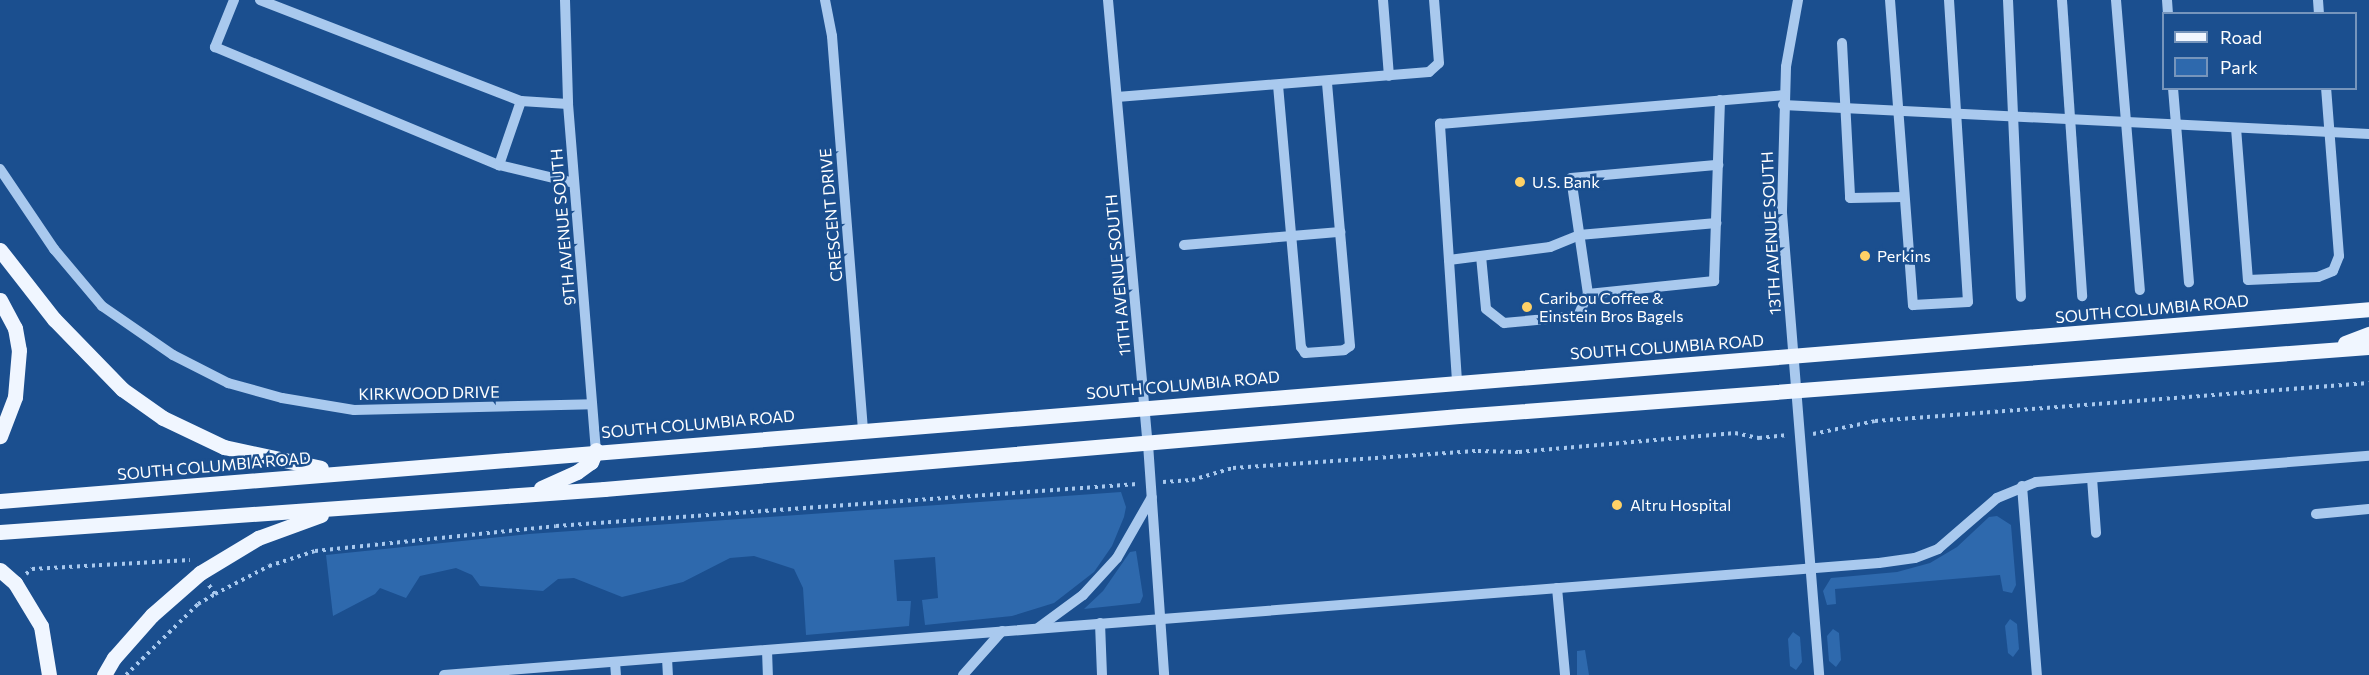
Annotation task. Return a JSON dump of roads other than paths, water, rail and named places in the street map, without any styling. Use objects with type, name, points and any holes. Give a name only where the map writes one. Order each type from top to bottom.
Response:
[{"type":"main road","points":[[0,250],[54,320],[122,389],[163,418],[224,447],[345,472]]},
{"type":"main road","points":[[0,300],[15,328],[19,350],[15,397],[0,436]]},
{"type":"main road","name":"SOUTH COLUMBIA ROAD","points":[[0,501],[862,428],[2369,309]]},
{"type":"main road","points":[[2315,350],[2369,334]]},
{"type":"main road","points":[[0,532],[518,494],[1148,444],[1459,416],[1795,393],[2369,347]]},
{"type":"main road","points":[[518,494],[551,485],[577,472],[591,462],[596,450]]},
{"type":"main road","points":[[104,675],[114,658],[152,615],[200,573],[258,538],[349,506]]},
{"type":"main road","points":[[0,570],[15,583],[41,626],[49,675]]},
{"type":"street","points":[[234,0],[215,47],[498,165],[574,183]]},
{"type":"street","points":[[260,0],[520,101],[568,104]]},
{"type":"street","name":"9TH AVENUE SOUTH","points":[[565,0],[568,104],[596,450]]},
{"type":"street","name":"CRESCENT DRIVE","points":[[825,0],[832,36],[862,428]]},
{"type":"street","name":"11TH AVENUE SOUTH","points":[[1108,0],[1145,407],[1164,675]]},
{"type":"street","points":[[1383,0],[1389,75]]},
{"type":"street","points":[[1117,97],[1429,72],[1439,63],[1434,0]]},
{"type":"street","name":"13TH AVENUE SOUTH","points":[[1798,0],[1784,100],[1782,213],[1819,675]]},
{"type":"street","points":[[1890,0],[1896,113],[1913,305],[1968,302],[1954,116],[1949,0]]},
{"type":"street","points":[[2008,0],[2011,118],[2021,297]]},
{"type":"street","points":[[2062,0],[2068,120],[2082,296]]},
{"type":"street","points":[[2116,0],[2140,290]]},
{"type":"street","points":[[1842,43],[1850,198],[1904,197]]},
{"type":"street","points":[[1278,85],[1300,347],[1305,353],[1344,350],[1350,346],[1327,81]]},
{"type":"street","points":[[2173,90],[2189,282]]},
{"type":"street","points":[[2236,128],[2248,280],[2318,278],[2332,271],[2339,256],[2326,90]]},
{"type":"street","points":[[1588,294],[1714,280],[1720,100]]},
{"type":"street","points":[[1457,381],[1440,124],[1720,100],[1784,100],[1844,111],[2369,134]]},
{"type":"street","points":[[498,165],[520,101]]},
{"type":"street","points":[[1481,256],[1486,309],[1504,323],[1578,316],[1588,294],[1571,178],[1718,165]]},
{"type":"street","name":"KIRKWOOD DRIVE","points":[[0,169],[54,249],[102,306],[173,355],[228,383],[282,398],[354,410],[592,404]]},
{"type":"street","points":[[1449,260],[1550,247],[1579,235],[1716,223]]},
{"type":"street","points":[[1184,245],[1340,232]]},
{"type":"street","points":[[444,675],[1915,558],[1938,549],[1997,498],[2022,486],[2092,478],[2369,456]]},
{"type":"street","points":[[2092,478],[2096,533]]},
{"type":"street","points":[[2022,486],[2037,675]]},
{"type":"street","points":[[1038,628],[1083,595],[1117,558],[1152,497]]},
{"type":"street","points":[[2316,514],[2369,509]]},
{"type":"street","points":[[1557,588],[1565,675]]},
{"type":"street","points":[[1100,623],[1102,675]]},
{"type":"street","points":[[963,675],[1002,631]]},
{"type":"street","points":[[767,650],[768,675]]},
{"type":"street","points":[[667,658],[668,675]]},
{"type":"street","points":[[615,662],[616,675]]},
{"type":"place","name":"U.S. Bank","points":[[1520,182]]},
{"type":"place","name":"Perkins","points":[[1865,256]]},
{"type":"place","name":"Caribou Coffee & Einstein Bros Bagels","points":[[1527,307]]},
{"type":"place","name":"Altru Hospital","points":[[1617,505]]}]
